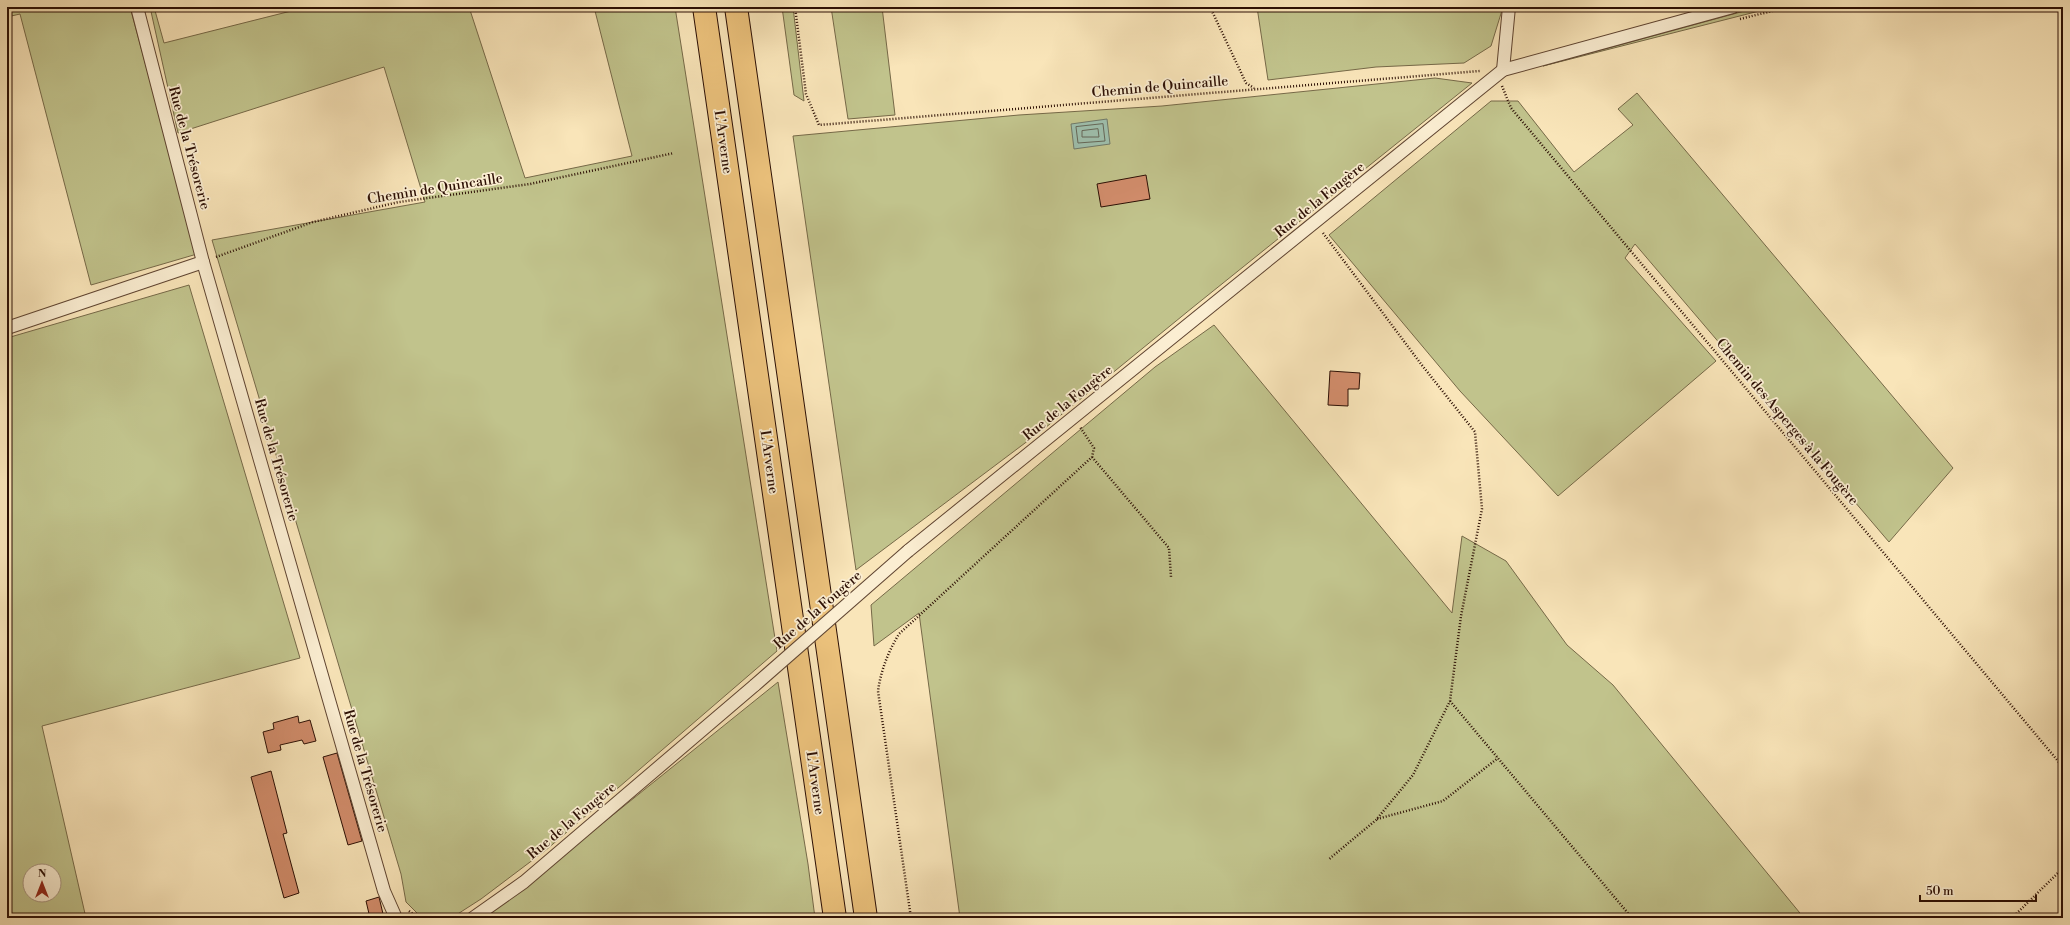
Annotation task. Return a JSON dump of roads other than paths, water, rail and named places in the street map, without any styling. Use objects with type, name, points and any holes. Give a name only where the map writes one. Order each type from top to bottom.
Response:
[{"type":"highway","name":"L'Arverne","points":[[704,7],[835,918]]},
{"type":"highway","points":[[736,7],[866,918]]},
{"type":"street","name":"Rue de la Trésorerie","points":[[137,7],[203,262],[384,891],[396,918]]},
{"type":"street","points":[[1503,70],[1509,7]]},
{"type":"street","name":"Rue de la Fougère","points":[[473,918],[524,882],[755,686],[908,551],[1315,224],[1503,70],[1733,7]]},
{"type":"street","points":[[7,328],[203,262]]},
{"type":"water","points":[[1107,119],[1110,144],[1074,149],[1071,124]]}]
